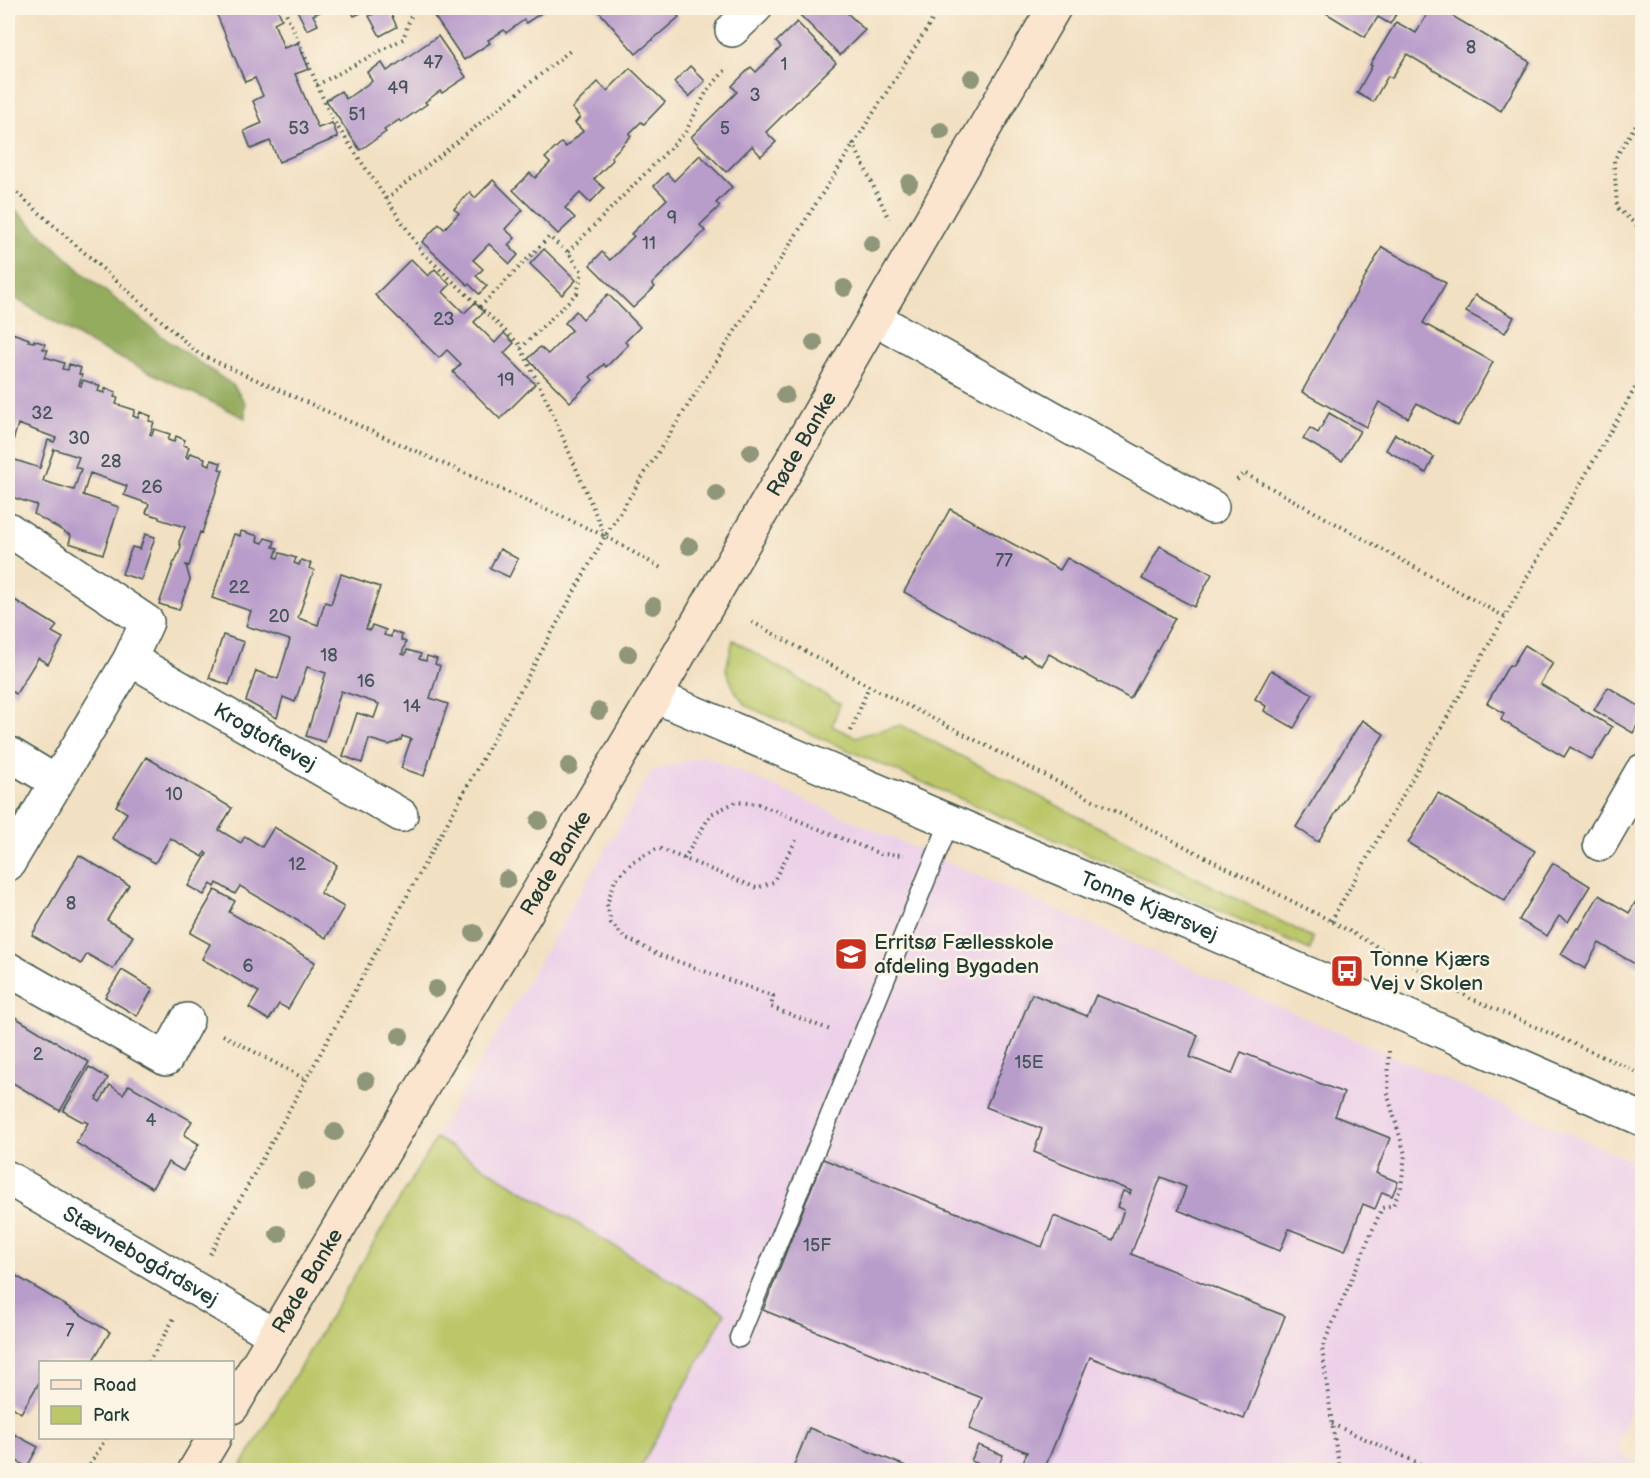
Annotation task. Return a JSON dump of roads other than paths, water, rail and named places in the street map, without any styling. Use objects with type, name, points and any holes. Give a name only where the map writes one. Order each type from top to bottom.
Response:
[{"type":"street","points":[[732,30],[755,8]]},
{"type":"street","name":"Røde Banke","points":[[234,1404],[655,696],[1054,8]]},
{"type":"street","points":[[874,318],[1212,507]]},
{"type":"street","points":[[8,528],[147,622],[130,659],[8,864]]},
{"type":"street","name":"Krogtoftevej","points":[[130,659],[401,815]]},
{"type":"street","name":"Tonne Kjærsvej","points":[[655,696],[1400,1013],[1642,1119]]},
{"type":"street","points":[[8,753],[56,782]]},
{"type":"street","points":[[1600,844],[1642,771]]},
{"type":"street","points":[[8,969],[166,1059],[187,1020]]},
{"type":"street","name":"Stævnebogårdsvej","points":[[8,1178],[274,1335]]},
{"type":"street","points":[[195,1470],[213,1439]]},
{"type":"lane","points":[[739,1338],[950,821]]},
{"type":"place","name":"Erritsø Fællesskole afdeling Bygaden","points":[[851,954]]},
{"type":"place","name":"Tonne Kjærs Vej v Skolen","points":[[1347,971]]}]
